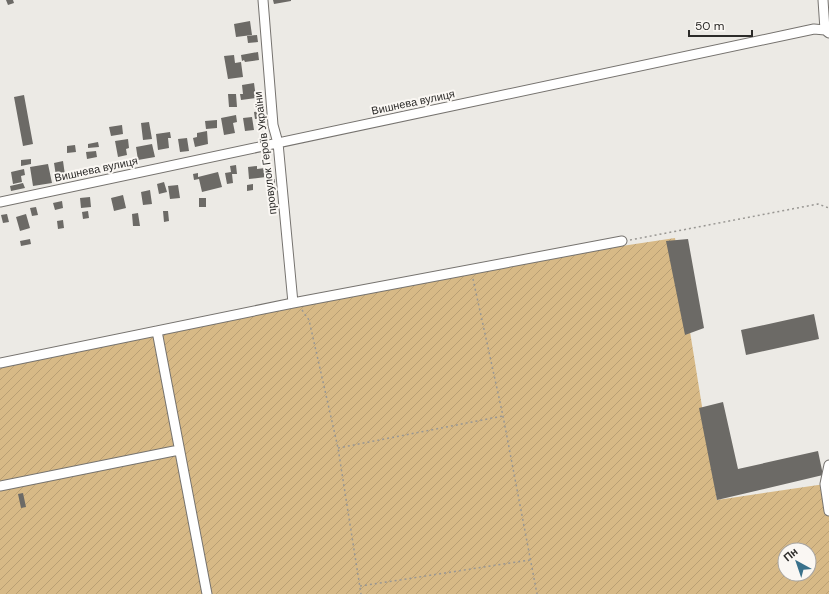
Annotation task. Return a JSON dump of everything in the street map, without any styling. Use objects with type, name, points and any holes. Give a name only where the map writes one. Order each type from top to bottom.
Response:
[{"type":"street","name":"провулок Героїв України","points":[[263,0],[273,125],[278,143],[293,303]]},
{"type":"street","points":[[823,0],[827,32]]},
{"type":"street","name":"Вишнева вулиця","points":[[0,202],[806,31],[827,32]]},
{"type":"street","points":[[0,363],[293,303],[622,241]]},
{"type":"street","points":[[157,331],[207,594]]},
{"type":"street","points":[[0,486],[179,450]]},
{"type":"street","points":[[829,465],[825,484],[829,512]]},
{"type":"path","points":[[622,241],[818,204],[829,208]]},
{"type":"path","points":[[464,271],[473,279],[503,416],[537,594]]},
{"type":"path","points":[[293,303],[298,304],[309,320],[338,448],[361,594]]},
{"type":"path","points":[[338,448],[503,416]]},
{"type":"path","points":[[360,586],[531,560]]},
{"type":"shaded area","points":[[675,238],[717,500],[825,484],[829,511],[829,594],[0,594],[0,363],[476,268]]},
{"type":"building","points":[[6,0],[13,0],[14,3],[8,5]]},
{"type":"building","points":[[273,0],[291,0],[291,1],[274,4]]},
{"type":"building","points":[[250,21],[252,35],[236,37],[234,24]]},
{"type":"building","points":[[257,35],[258,42],[248,43],[247,36]]},
{"type":"building","points":[[258,52],[259,60],[242,61],[241,55]]},
{"type":"building","points":[[234,55],[235,63],[241,62],[243,77],[228,79],[224,56]]},
{"type":"building","points":[[254,83],[256,98],[241,100],[240,94],[243,94],[242,85]]},
{"type":"building","points":[[228,94],[236,94],[237,107],[229,107]]},
{"type":"building","points":[[24,95],[33,144],[23,146],[14,97]]},
{"type":"building","points":[[263,111],[263,118],[255,119],[254,112]]},
{"type":"building","points":[[236,115],[237,122],[233,123],[235,133],[224,135],[221,118]]},
{"type":"building","points":[[252,117],[254,130],[245,131],[243,118]]},
{"type":"building","points":[[217,120],[217,128],[206,129],[205,121]]},
{"type":"building","points":[[149,122],[152,139],[143,140],[141,123]]},
{"type":"building","points":[[122,125],[123,134],[111,136],[109,127]]},
{"type":"building","points":[[207,131],[208,144],[195,147],[193,138],[197,137],[197,133]]},
{"type":"building","points":[[170,132],[171,138],[168,138],[169,148],[158,150],[156,134]]},
{"type":"building","points":[[187,138],[189,151],[180,152],[178,139]]},
{"type":"building","points":[[128,139],[129,148],[126,149],[127,155],[118,157],[115,141]]},
{"type":"building","points":[[98,142],[99,147],[88,148],[88,144]]},
{"type":"building","points":[[152,144],[155,157],[138,160],[136,147]]},
{"type":"building","points":[[75,145],[76,152],[67,153],[67,146]]},
{"type":"building","points":[[96,151],[97,157],[87,159],[86,152]]},
{"type":"building","points":[[31,159],[31,164],[21,166],[21,160]]},
{"type":"building","points":[[63,161],[65,175],[56,176],[54,163]]},
{"type":"building","points":[[48,164],[52,183],[33,186],[30,167]]},
{"type":"building","points":[[236,165],[237,174],[232,174],[233,183],[227,184],[225,173],[231,172],[230,166]]},
{"type":"building","points":[[257,166],[257,169],[265,168],[266,177],[249,179],[248,167]]},
{"type":"building","points":[[24,169],[25,175],[21,176],[22,182],[13,184],[11,172]]},
{"type":"building","points":[[218,172],[222,187],[202,192],[199,179],[194,180],[193,174],[198,173],[198,177]]},
{"type":"building","points":[[275,179],[275,190],[268,191],[267,180]]},
{"type":"building","points":[[164,182],[167,192],[159,194],[157,184]]},
{"type":"building","points":[[23,183],[25,188],[11,191],[10,186]]},
{"type":"building","points":[[253,184],[253,190],[247,191],[247,185]]},
{"type":"building","points":[[178,185],[180,198],[170,199],[168,186]]},
{"type":"building","points":[[150,190],[152,204],[143,205],[141,192]]},
{"type":"building","points":[[123,195],[126,208],[114,211],[111,198]]},
{"type":"building","points":[[90,197],[91,207],[81,208],[80,198]]},
{"type":"building","points":[[199,198],[206,198],[206,207],[199,207]]},
{"type":"building","points":[[62,201],[63,208],[55,210],[53,203]]},
{"type":"building","points":[[36,207],[38,215],[32,216],[30,208]]},
{"type":"building","points":[[88,211],[89,218],[83,219],[82,212]]},
{"type":"building","points":[[163,211],[168,211],[169,221],[164,222]]},
{"type":"building","points":[[138,213],[140,226],[133,226],[132,214]]},
{"type":"building","points":[[7,214],[9,222],[3,223],[1,215]]},
{"type":"building","points":[[26,214],[30,228],[20,231],[16,217]]},
{"type":"building","points":[[63,220],[64,228],[58,229],[57,221]]},
{"type":"building","points":[[30,239],[31,244],[21,246],[20,241]]},
{"type":"building","points":[[688,239],[704,328],[685,335],[666,241]]},
{"type":"building","points":[[814,314],[819,339],[746,355],[741,330]]},
{"type":"building","points":[[723,402],[738,469],[818,451],[823,475],[717,500],[699,408]]},
{"type":"building","points":[[23,493],[26,507],[21,508],[18,494]]}]
